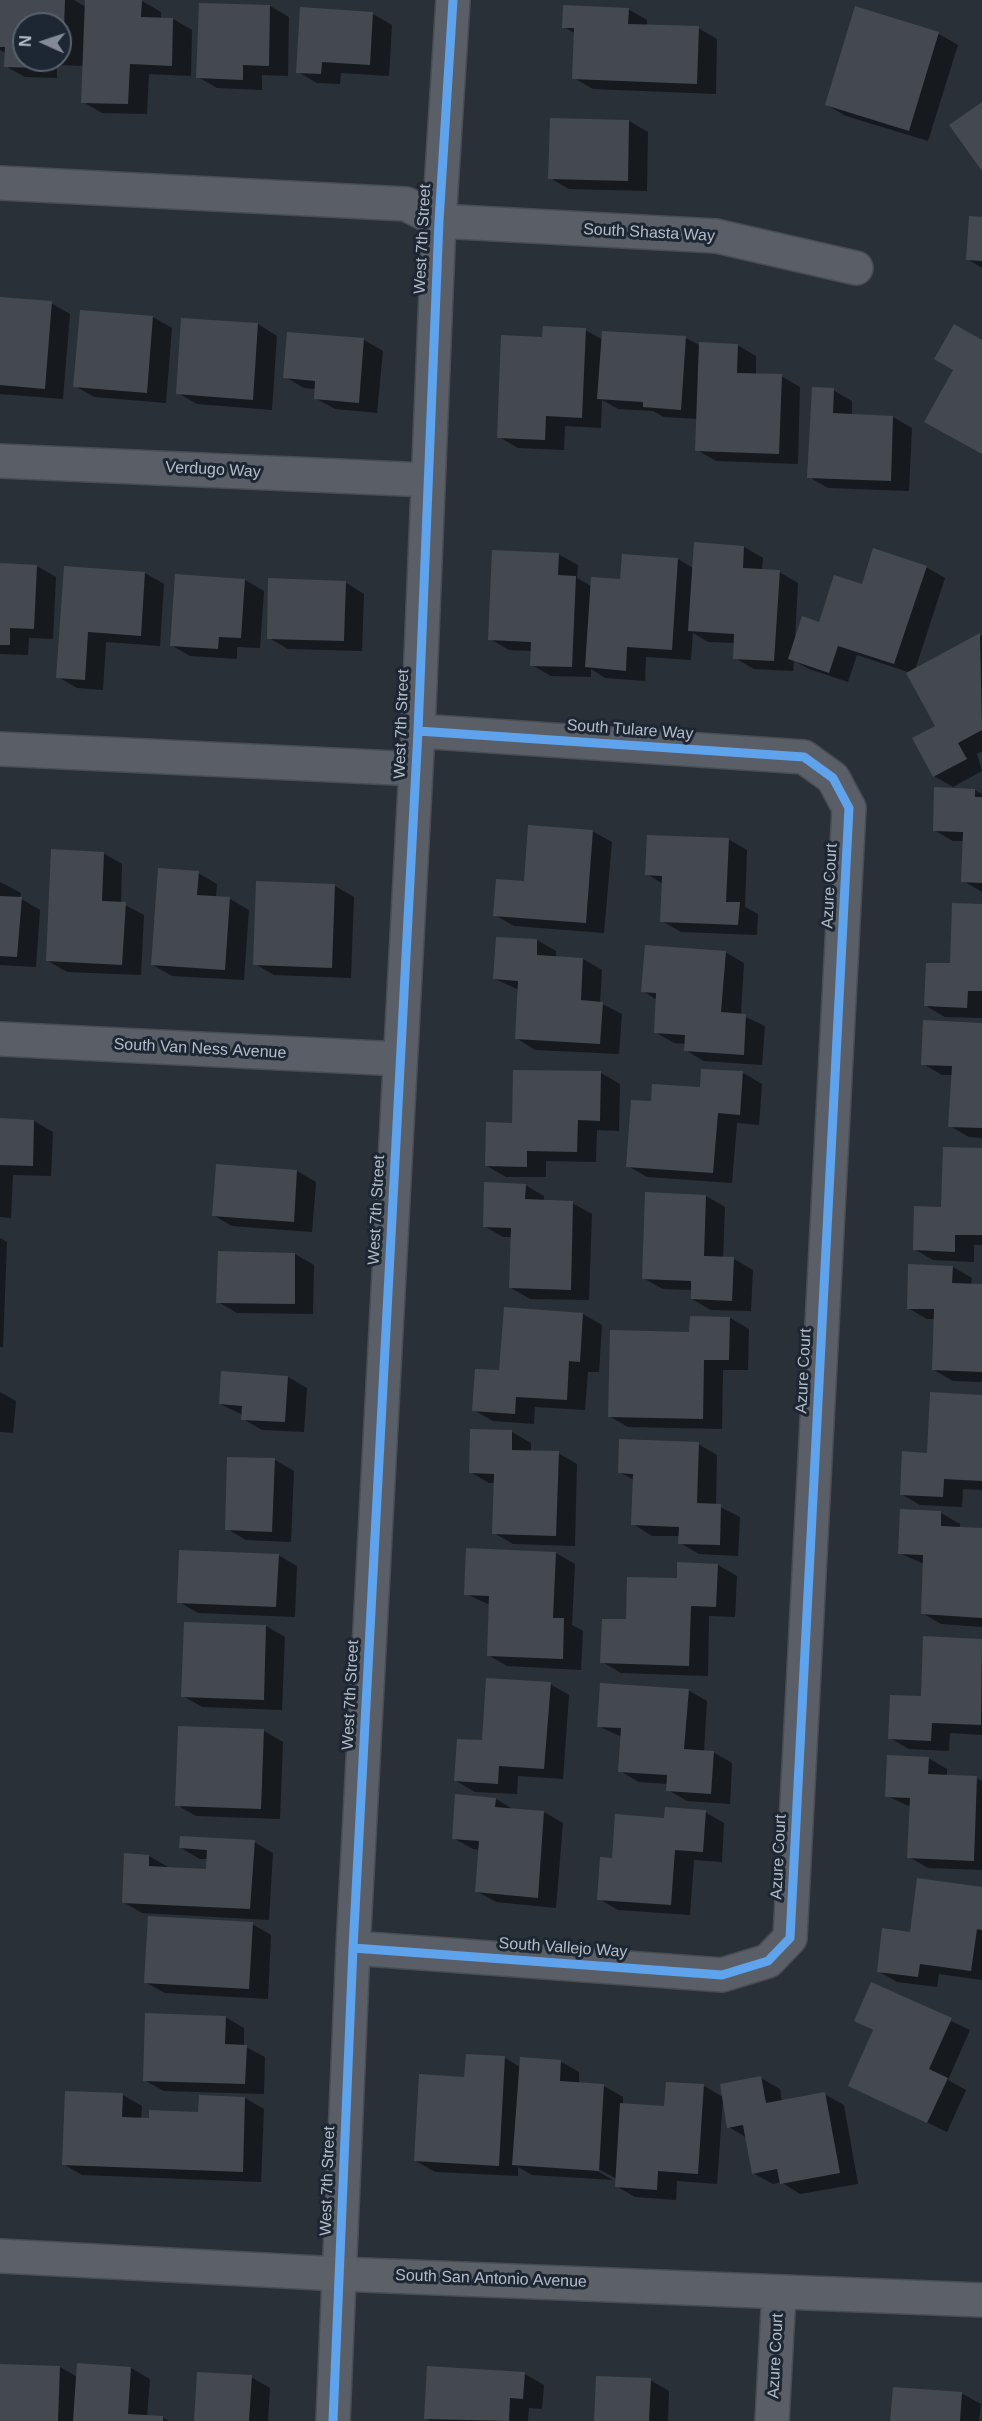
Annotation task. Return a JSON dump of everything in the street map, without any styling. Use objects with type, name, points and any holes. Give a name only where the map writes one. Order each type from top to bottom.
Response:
[{"type":"main road","name":"South San Antonio Avenue","points":[[0,2256],[339,2274],[982,2300]]},
{"type":"street","name":"West 7th Street","points":[[333,2421],[353,1948],[418,731],[439,221],[453,0]]},
{"type":"street","points":[[0,183],[406,204],[439,221]]},
{"type":"street","name":"South Shasta Way","points":[[439,221],[716,236],[856,268]]},
{"type":"street","name":"Verdugo Way","points":[[0,461],[427,480]]},
{"type":"street","name":"South Tulare Way","points":[[418,731],[804,757],[833,778]]},
{"type":"street","points":[[0,749],[416,769]]},
{"type":"street","name":"Azure Court","points":[[768,1961],[790,1938],[849,808],[833,778]]},
{"type":"street","name":"South Van Ness Avenue","points":[[0,1039],[400,1059]]},
{"type":"street","name":"South Vallejo Way","points":[[353,1948],[722,1975],[768,1961]]},
{"type":"street","name":"Azure Court","points":[[772,2421],[779,2292]]},
{"type":"building","points":[[0,0],[65,0],[65,12],[12,12],[12,67],[4,67],[5,47],[0,47]]},
{"type":"building","points":[[85,0],[142,0],[141,17],[173,18],[172,66],[130,64],[128,104],[81,103]]},
{"type":"building","points":[[199,3],[270,5],[269,66],[243,65],[243,80],[196,78]]},
{"type":"building","points":[[563,5],[629,8],[628,24],[699,26],[697,84],[572,79],[574,28],[562,28]]},
{"type":"building","points":[[855,6],[939,32],[909,131],[825,105]]},
{"type":"building","points":[[300,7],[373,12],[370,65],[322,62],[321,74],[296,73]]},
{"type":"building","points":[[982,102],[982,171],[949,125]]},
{"type":"building","points":[[550,118],[629,120],[628,181],[548,179]]},
{"type":"building","points":[[969,216],[982,217],[982,261],[966,260]]},
{"type":"building","points":[[0,297],[52,301],[45,389],[0,385]]},
{"type":"building","points":[[80,310],[153,316],[147,393],[73,387]]},
{"type":"building","points":[[181,318],[258,323],[253,400],[176,394]]},
{"type":"building","points":[[954,324],[982,340],[982,454],[924,422],[953,370],[934,359]]},
{"type":"building","points":[[543,326],[586,328],[582,418],[546,416],[545,440],[497,438],[501,335],[542,337]]},
{"type":"building","points":[[602,331],[686,336],[681,410],[643,407],[643,402],[597,399]]},
{"type":"building","points":[[287,332],[364,338],[359,403],[314,399],[315,381],[283,378]]},
{"type":"building","points":[[699,342],[738,344],[737,373],[782,374],[779,454],[695,451]]},
{"type":"building","points":[[812,387],[834,388],[833,413],[893,416],[891,481],[807,478]]},
{"type":"building","points":[[694,542],[744,546],[743,568],[780,570],[774,661],[733,659],[734,634],[688,631]]},
{"type":"building","points":[[873,548],[927,566],[894,664],[838,646],[829,673],[788,659],[802,616],[819,622],[834,575],[862,584]]},
{"type":"building","points":[[492,550],[559,553],[558,575],[576,576],[572,667],[530,666],[531,642],[488,640]]},
{"type":"building","points":[[622,554],[678,558],[672,650],[627,647],[626,671],[585,667],[591,577],[620,579]]},
{"type":"building","points":[[0,563],[37,565],[34,629],[10,628],[10,645],[0,645]]},
{"type":"building","points":[[64,566],[145,572],[141,636],[88,632],[85,680],[56,678]]},
{"type":"building","points":[[175,574],[245,579],[241,638],[219,637],[218,649],[170,646]]},
{"type":"building","points":[[268,578],[346,581],[344,641],[267,639]]},
{"type":"building","points":[[980,633],[982,730],[958,743],[967,759],[933,777],[912,738],[935,726],[906,673]]},
{"type":"building","points":[[934,787],[975,789],[975,797],[982,797],[982,883],[961,882],[963,832],[933,831]]},
{"type":"building","points":[[528,825],[593,830],[586,923],[493,916],[496,879],[524,881]]},
{"type":"building","points":[[647,835],[729,838],[726,902],[740,902],[738,925],[660,922],[662,876],[645,875]]},
{"type":"building","points":[[51,849],[104,852],[102,901],[126,902],[122,965],[46,961]]},
{"type":"building","points":[[158,868],[199,871],[197,895],[230,897],[225,970],[151,965]]},
{"type":"building","points":[[256,881],[335,884],[332,968],[253,965]]},
{"type":"building","points":[[0,896],[22,897],[17,957],[0,956]]},
{"type":"building","points":[[952,903],[982,904],[982,991],[968,991],[967,1008],[924,1006],[926,963],[950,963]]},
{"type":"building","points":[[496,937],[537,939],[537,955],[583,958],[581,1000],[603,1002],[600,1044],[515,1039],[518,981],[493,979]]},
{"type":"building","points":[[645,945],[726,951],[721,1012],[746,1014],[744,1055],[684,1051],[685,1035],[654,1033],[656,993],[641,992]]},
{"type":"building","points":[[923,1020],[982,1023],[982,1128],[948,1127],[952,1066],[921,1065]]},
{"type":"building","points":[[701,1069],[743,1071],[740,1115],[718,1113],[713,1173],[626,1167],[631,1100],[651,1101],[652,1084],[700,1087]]},
{"type":"building","points":[[513,1070],[601,1071],[600,1121],[578,1120],[577,1152],[527,1151],[527,1167],[485,1166],[486,1122],[512,1123]]},
{"type":"building","points":[[0,1118],[34,1120],[33,1166],[0,1165]]},
{"type":"building","points":[[943,1147],[982,1148],[982,1235],[955,1235],[955,1252],[913,1250],[914,1206],[941,1207]]},
{"type":"building","points":[[216,1164],[297,1170],[294,1222],[212,1216]]},
{"type":"building","points":[[484,1182],[526,1184],[525,1199],[573,1201],[571,1290],[509,1288],[511,1228],[483,1227]]},
{"type":"building","points":[[645,1192],[706,1195],[704,1256],[734,1257],[732,1301],[691,1299],[691,1281],[642,1279]]},
{"type":"building","points":[[218,1251],[295,1253],[295,1304],[216,1303]]},
{"type":"building","points":[[908,1264],[953,1266],[952,1283],[982,1284],[982,1372],[932,1370],[934,1309],[907,1309]]},
{"type":"building","points":[[504,1307],[583,1313],[580,1362],[569,1361],[567,1400],[516,1397],[515,1414],[472,1411],[475,1369],[499,1370]]},
{"type":"building","points":[[690,1316],[730,1317],[729,1360],[704,1360],[703,1419],[608,1417],[610,1330],[689,1332]]},
{"type":"building","points":[[221,1371],[288,1376],[285,1422],[241,1420],[242,1406],[219,1404]]},
{"type":"building","points":[[930,1392],[982,1395],[982,1481],[944,1479],[943,1497],[900,1495],[902,1451],[927,1453]]},
{"type":"building","points":[[470,1429],[512,1430],[512,1450],[559,1451],[556,1536],[492,1534],[494,1474],[469,1473]]},
{"type":"building","points":[[619,1439],[699,1442],[697,1503],[721,1504],[720,1545],[678,1544],[679,1527],[631,1525],[633,1474],[618,1473]]},
{"type":"building","points":[[227,1457],[275,1458],[272,1532],[225,1530]]},
{"type":"building","points":[[900,1509],[941,1511],[941,1526],[982,1528],[982,1618],[921,1614],[923,1555],[898,1554]]},
{"type":"building","points":[[466,1548],[556,1552],[553,1618],[564,1618],[563,1659],[487,1656],[489,1596],[464,1595]]},
{"type":"building","points":[[179,1550],[279,1554],[276,1607],[177,1603]]},
{"type":"building","points":[[677,1562],[718,1564],[716,1607],[691,1606],[689,1666],[600,1663],[602,1619],[626,1619],[627,1577],[677,1578]]},
{"type":"building","points":[[184,1622],[266,1625],[264,1700],[181,1697]]},
{"type":"building","points":[[923,1636],[982,1639],[981,1725],[932,1723],[931,1741],[888,1739],[890,1695],[921,1696]]},
{"type":"building","points":[[486,1678],[551,1682],[544,1769],[499,1766],[498,1784],[454,1781],[457,1739],[482,1740]]},
{"type":"building","points":[[600,1683],[689,1689],[684,1749],[714,1751],[711,1794],[666,1791],[667,1775],[618,1772],[621,1728],[597,1727]]},
{"type":"building","points":[[178,1726],[264,1729],[261,1809],[175,1806]]},
{"type":"building","points":[[887,1755],[929,1757],[928,1774],[977,1776],[974,1861],[907,1858],[910,1798],[885,1797]]},
{"type":"building","points":[[455,1794],[496,1798],[495,1807],[544,1811],[538,1898],[475,1892],[479,1841],[452,1839]]},
{"type":"building","points":[[665,1807],[706,1810],[703,1852],[675,1850],[671,1905],[597,1900],[600,1857],[612,1858],[615,1814],[664,1818]]},
{"type":"building","points":[[180,1836],[255,1840],[250,1909],[122,1903],[124,1853],[149,1855],[149,1866],[206,1869],[207,1850],[179,1848]]},
{"type":"building","points":[[917,1878],[982,1887],[982,1930],[977,1929],[971,1971],[920,1964],[918,1977],[877,1972],[882,1928],[910,1932]]},
{"type":"building","points":[[148,1916],[253,1922],[249,1989],[144,1983]]},
{"type":"building","points":[[871,1982],[952,2018],[929,2069],[948,2078],[927,2123],[848,2086],[873,2030],[854,2021]]},
{"type":"building","points":[[145,2013],[226,2016],[225,2044],[247,2045],[245,2084],[143,2081]]},
{"type":"building","points":[[466,2054],[505,2056],[499,2166],[414,2161],[419,2074],[464,2077]]},
{"type":"building","points":[[520,2057],[561,2060],[560,2081],[604,2084],[599,2171],[512,2165]]},
{"type":"building","points":[[761,2076],[766,2103],[825,2092],[840,2173],[780,2184],[777,2169],[752,2174],[743,2125],[727,2128],[720,2084]]},
{"type":"building","points":[[666,2082],[704,2084],[698,2174],[658,2171],[657,2190],[615,2187],[620,2103],[664,2106]]},
{"type":"building","points":[[65,2091],[123,2093],[122,2117],[149,2118],[149,2110],[198,2112],[199,2095],[245,2097],[243,2172],[62,2165]]},
{"type":"building","points":[[77,2363],[131,2367],[128,2414],[163,2416],[163,2421],[73,2421]]},
{"type":"building","points":[[0,2364],[60,2366],[58,2421],[0,2421]]},
{"type":"building","points":[[427,2366],[525,2372],[523,2399],[510,2398],[509,2421],[424,2419]]},
{"type":"building","points":[[197,2372],[252,2375],[249,2421],[194,2421]]},
{"type":"building","points":[[596,2376],[651,2378],[649,2421],[594,2421]]},
{"type":"building","points":[[893,2387],[962,2392],[960,2421],[890,2421]]},
{"type":"cycle path","points":[[333,2421],[353,1948],[418,731],[439,221],[453,0]]},
{"type":"cycle path","points":[[353,1948],[722,1975],[768,1961],[790,1938],[849,808],[833,778],[804,757],[418,731]]}]
